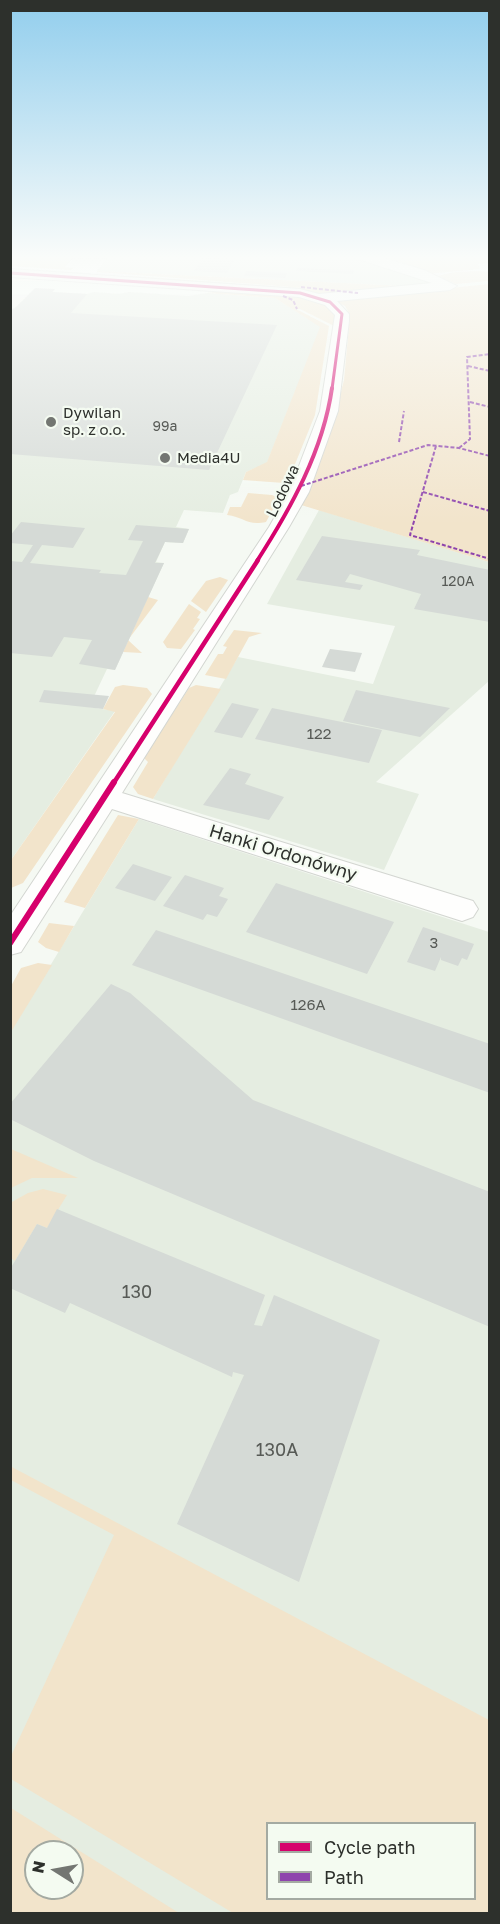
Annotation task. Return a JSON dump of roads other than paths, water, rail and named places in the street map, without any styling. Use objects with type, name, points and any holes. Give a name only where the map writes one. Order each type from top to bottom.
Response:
[{"type":"street","name":"Lodowa","points":[[10,943],[279,527],[299,492],[329,411],[338,346]]},
{"type":"street","name":"Hanki Ordonówny","points":[[105,797],[462,909]]},
{"type":"place","name":"Dywilan sp. z o.o.","points":[[51,422]]},
{"type":"place","name":"Media4U","points":[[165,458]]}]
